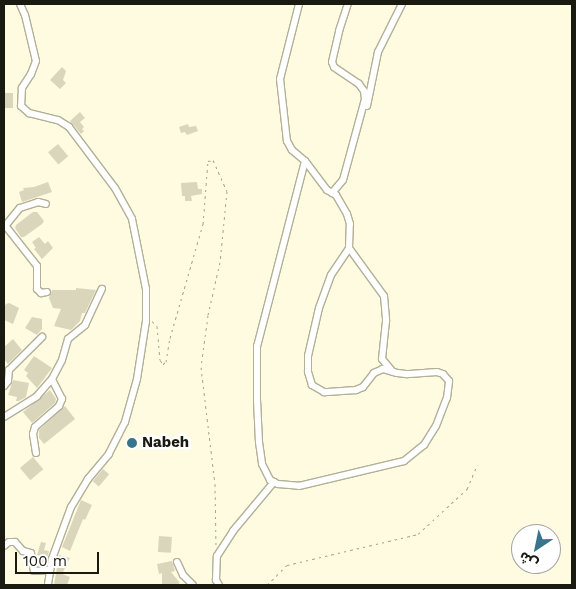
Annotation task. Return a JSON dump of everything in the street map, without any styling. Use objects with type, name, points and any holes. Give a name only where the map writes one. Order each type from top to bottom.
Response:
[{"type":"street","points":[[20,4],[25,15],[36,61],[31,74],[22,88],[21,106],[29,112],[58,120],[69,126],[94,157],[132,219],[146,289],[146,321],[137,379],[125,422],[109,454],[88,480],[71,508],[48,570],[48,585]]},
{"type":"street","points":[[300,4],[280,78],[287,140],[292,150],[305,161],[323,185],[340,200],[349,220],[349,248],[331,274],[319,308],[308,356],[309,378],[317,390],[324,392],[356,390],[363,387],[374,373],[383,369],[406,374],[437,372],[444,374],[448,381],[447,398],[436,426],[417,452],[392,466],[298,486],[274,482],[264,472],[257,400],[258,346],[305,161]]},
{"type":"street","points":[[332,192],[343,180],[364,104],[364,91],[354,80],[334,67],[332,62],[348,4]]},
{"type":"street","points":[[354,141],[360,133],[378,52],[402,4]]},
{"type":"street","points":[[46,204],[38,202],[20,208],[5,224],[37,266],[37,290],[47,292]]},
{"type":"street","points":[[349,248],[384,296],[386,313],[382,359],[392,371]]},
{"type":"street","points":[[4,417],[37,396],[52,379],[62,360],[68,338],[85,325],[102,289]]},
{"type":"street","points":[[4,386],[8,381],[9,370],[42,337]]},
{"type":"street","points":[[36,453],[33,434],[35,427],[60,406],[62,400],[52,379]]},
{"type":"street","points":[[219,585],[216,580],[217,556],[234,531],[274,482]]},
{"type":"street","points":[[4,546],[9,542],[15,542],[23,551],[31,553],[34,571],[48,570]]},
{"type":"street","points":[[177,562],[183,575],[193,585]]},
{"type":"path","points":[[146,321],[154,322],[156,326],[160,360],[163,364],[166,362],[170,338],[202,224],[208,161],[213,160],[227,191],[227,208],[220,262],[208,315],[201,367],[215,484],[215,545],[217,556]]},
{"type":"path","points":[[267,585],[287,565],[418,534],[467,489],[476,465]]},
{"type":"building","points":[[62,67],[66,71],[63,80],[66,83],[60,89],[50,80]]},
{"type":"building","points":[[4,93],[13,93],[13,108],[4,108]]},
{"type":"building","points":[[80,112],[85,118],[80,122],[84,127],[82,129],[84,131],[81,134],[70,121]]},
{"type":"building","points":[[188,124],[189,127],[196,126],[198,131],[187,135],[185,132],[181,133],[179,127]]},
{"type":"building","points":[[58,144],[68,156],[58,165],[48,152]]},
{"type":"building","points":[[48,182],[52,192],[22,202],[19,192],[24,190],[23,188],[34,187]]},
{"type":"building","points":[[197,182],[198,189],[202,189],[202,194],[191,196],[192,201],[185,201],[185,196],[182,196],[181,183]]},
{"type":"building","points":[[33,212],[37,212],[44,221],[24,237],[21,237],[15,228],[16,225]]},
{"type":"building","points":[[39,237],[45,244],[48,241],[53,248],[42,259],[34,249],[36,248],[32,242]]},
{"type":"building","points":[[76,288],[96,290],[85,313],[82,313],[80,321],[71,330],[54,326],[61,309],[53,308],[49,298],[52,290],[76,290]]},
{"type":"building","points":[[9,303],[19,308],[13,324],[4,320],[4,308]]},
{"type":"building","points":[[32,317],[42,319],[42,329],[37,335],[25,328]]},
{"type":"building","points":[[13,339],[22,350],[8,364],[4,359],[4,347]]},
{"type":"building","points":[[34,356],[52,368],[37,388],[26,376],[28,373],[24,370]]},
{"type":"building","points":[[13,380],[29,383],[26,397],[19,401],[16,401],[17,397],[8,395]]},
{"type":"building","points":[[50,390],[56,399],[55,403],[32,423],[23,412]]},
{"type":"building","points":[[65,406],[75,419],[44,444],[39,438],[39,430]]},
{"type":"building","points":[[33,457],[43,469],[30,480],[20,468]]},
{"type":"building","points":[[103,469],[109,474],[99,486],[93,481]]},
{"type":"building","points":[[81,500],[92,505],[85,520],[83,519],[70,551],[62,547]]},
{"type":"building","points":[[159,536],[172,537],[171,553],[158,552]]},
{"type":"building","points":[[41,542],[46,543],[44,550],[49,551],[46,565],[38,566],[37,558],[44,558],[37,555]]},
{"type":"building","points":[[59,555],[70,558],[62,574],[70,577],[67,585],[54,585]]},
{"type":"building","points":[[172,561],[175,571],[171,572],[180,583],[176,585],[162,585],[162,573],[159,574],[157,564]]},
{"type":"place","name":"Nabeh","points":[[132,443]]}]
